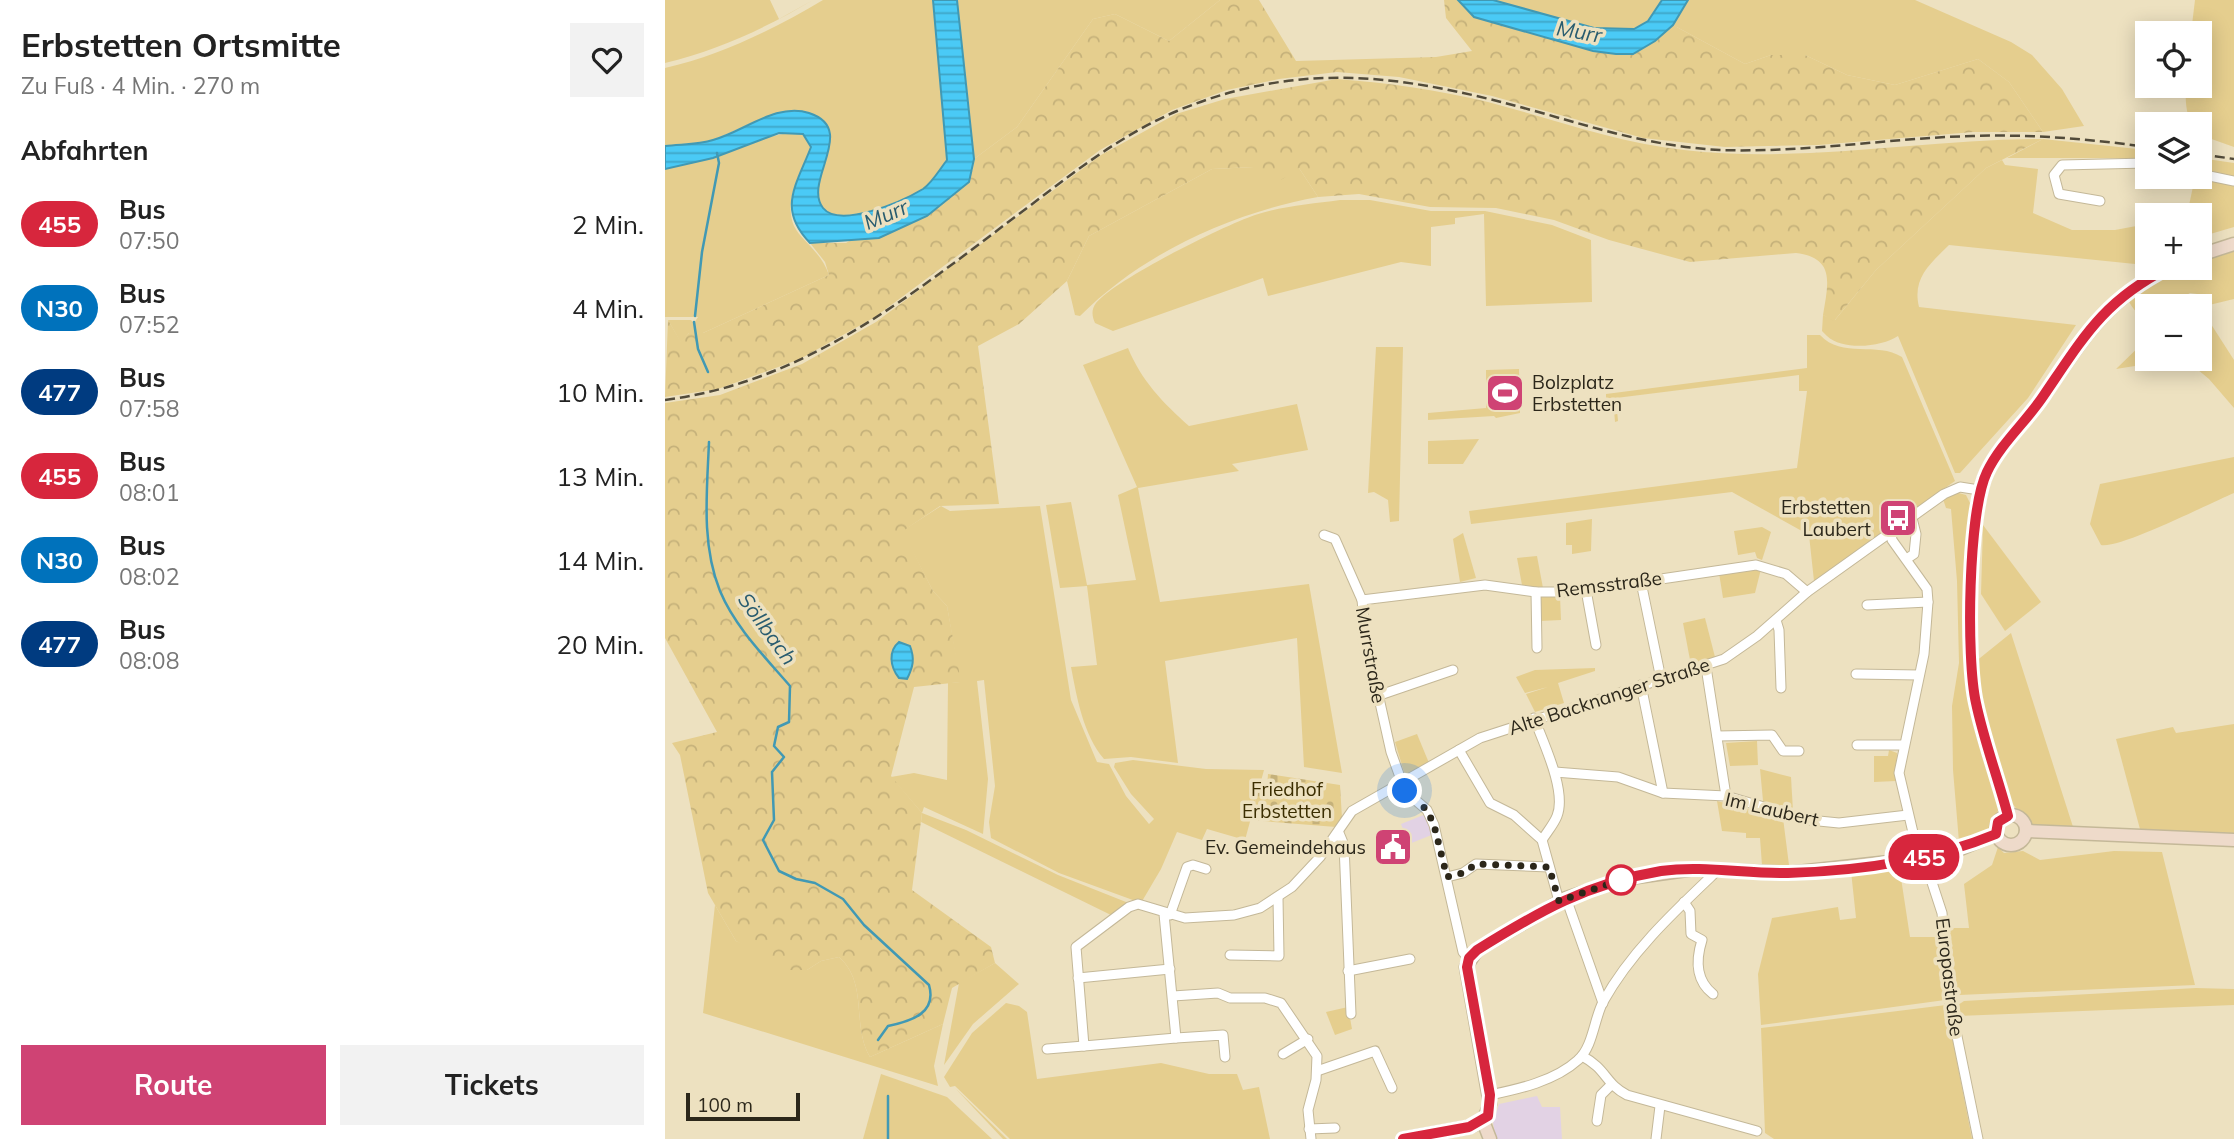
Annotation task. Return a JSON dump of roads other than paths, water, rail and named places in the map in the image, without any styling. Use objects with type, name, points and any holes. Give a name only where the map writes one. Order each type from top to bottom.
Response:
[{"type":"street","points":[[2100,201],[2059,194],[2055,175],[2062,165],[2135,163]]},
{"type":"street","points":[[2212,176],[2234,181]]},
{"type":"street","points":[[2212,251],[2234,244]]},
{"type":"street","points":[[2008,816],[1982,729],[1973,678],[1974,542],[1979,490],[1988,469],[2044,397],[2087,330],[2114,303],[2149,280]]},
{"type":"street","name":"Alte Backnanger Straße","points":[[1339,833],[1352,811],[1402,785],[1480,738],[1534,718],[1706,667],[1737,651],[1807,592],[1952,489],[1979,490]]},
{"type":"street","points":[[1907,558],[1914,554],[1916,546],[1912,518]]},
{"type":"street","points":[[1867,604],[1928,602],[1927,589],[1892,540],[1891,532]]},
{"type":"street","name":"Murrstraße","points":[[1324,535],[1335,539],[1362,600],[1377,696],[1402,785]]},
{"type":"street","name":"Remsstraße","points":[[1362,600],[1485,585],[1536,592],[1585,590],[1756,565],[1786,574],[1807,592]]},
{"type":"street","points":[[1641,582],[1661,680]]},
{"type":"street","points":[[1585,590],[1596,645]]},
{"type":"street","points":[[1536,592],[1537,648]]},
{"type":"street","name":"Europastraße","points":[[1928,602],[1919,675],[1902,745],[1899,773],[1921,858],[1942,913],[1949,1002],[1978,1139]]},
{"type":"street","points":[[1776,620],[1780,640],[1781,688]]},
{"type":"street","points":[[1706,667],[1726,796]]},
{"type":"street","points":[[1377,696],[1453,670]]},
{"type":"street","points":[[1856,674],[1919,675]]},
{"type":"street","points":[[1641,685],[1663,793]]},
{"type":"street","points":[[1534,718],[1555,772],[1558,814],[1542,840]]},
{"type":"street","points":[[1717,736],[1772,735],[1783,751],[1799,751]]},
{"type":"street","points":[[1857,745],[1902,745]]},
{"type":"street","points":[[1459,750],[1490,803],[1514,815],[1542,840],[1549,867],[1603,1003]]},
{"type":"street","name":"Im Laubert","points":[[1555,772],[1618,777],[1663,793],[1726,796],[1809,820],[1839,823],[1908,815]]},
{"type":"street","points":[[1402,785],[1427,810],[1434,825],[1463,952],[1469,958]]},
{"type":"street","points":[[2008,816],[2021,819],[2026,831],[2022,840],[2012,845],[1999,840],[1996,834],[1998,822],[2008,816]]},
{"type":"street","points":[[2026,831],[2234,840]]},
{"type":"street","points":[[1084,1046],[1076,947],[1138,904],[1167,914],[1201,918],[1234,915],[1278,898],[1320,858],[1339,833]]},
{"type":"street","points":[[1339,833],[1343,845],[1351,1014]]},
{"type":"street","points":[[1403,1139],[1469,1127],[1483,1121],[1490,1109],[1490,1095],[1467,967],[1469,958],[1477,950],[1563,899],[1662,871],[1789,873],[1921,858],[1960,849],[1996,834]]},
{"type":"street","points":[[1447,877],[1463,873],[1476,864],[1549,867]]},
{"type":"street","points":[[1176,1038],[1167,914],[1187,867],[1193,865],[1206,869]]},
{"type":"street","points":[[1490,1095],[1557,1076],[1582,1056],[1603,1003],[1628,965],[1684,902],[1719,870]]},
{"type":"street","points":[[1230,955],[1279,956],[1278,898]]},
{"type":"street","points":[[1684,902],[1690,911],[1691,934],[1702,940],[1696,962],[1706,989],[1713,994]]},
{"type":"street","points":[[1348,971],[1410,959]]},
{"type":"street","points":[[1078,978],[1170,969]]},
{"type":"street","points":[[1173,996],[1218,993],[1230,998],[1276,1001],[1290,1013],[1317,1056],[1317,1071],[1309,1097],[1310,1134],[1335,1128]]},
{"type":"street","points":[[1047,1049],[1223,1035],[1224,1057]]},
{"type":"street","points":[[1283,1054],[1308,1039]]},
{"type":"street","points":[[1317,1071],[1375,1051],[1392,1088]]},
{"type":"street","points":[[1582,1056],[1599,1065],[1611,1085],[1627,1095],[1758,1131]]},
{"type":"street","points":[[1597,1121],[1601,1095],[1611,1085]]},
{"type":"street","points":[[1656,1139],[1660,1106]]},
{"type":"street","points":[[1483,1121],[1490,1139]]},
{"type":"water","name":"Murr","points":[[933,0],[957,0],[974,159],[969,182],[927,216],[879,238],[810,243],[800,231],[792,208],[795,186],[811,147],[803,134],[779,133],[713,158],[665,169],[665,146],[707,142],[760,119],[785,111],[797,111],[809,113],[823,121],[829,131],[830,143],[818,197],[823,208],[831,214],[843,216],[872,211],[923,189],[947,160]]},
{"type":"water","name":"Murr","points":[[1458,0],[1493,0],[1594,28],[1634,29],[1648,21],[1662,0],[1688,0],[1673,25],[1655,41],[1633,54],[1616,54],[1593,51],[1474,17]]},
{"type":"water","points":[[899,642],[910,646],[913,659],[907,679],[899,678],[892,664],[893,650]]},
{"type":"waterway","name":"Söllbach","points":[[695,316],[702,252],[719,163],[717,153]]},
{"type":"waterway","name":"Söllbach","points":[[694,322],[698,349],[708,372]]},
{"type":"waterway","name":"Söllbach","points":[[709,442],[707,517],[714,573],[734,617],[790,686],[789,722],[778,727],[774,746],[784,757],[772,772],[774,820],[763,840],[779,871],[796,879],[815,883],[843,899],[864,925],[929,985],[931,995],[926,1009],[914,1018],[888,1026],[878,1040]]},
{"type":"waterway","name":"Söllbach","points":[[888,1096],[888,1139]]},
{"type":"railway","points":[[665,400],[718,390],[768,373],[815,352],[904,299],[1119,141],[1177,111],[1224,94],[1270,83],[1315,78],[1404,82],[1495,100],[1630,137],[1720,150],[1784,149],[1941,137],[1995,136],[2060,138],[2135,146]]},
{"type":"railway","points":[[2212,156],[2234,159]]},
{"type":"place","name":"Bolzplatz Erbstetten","points":[[1505,393]]},
{"type":"place","name":"Erbstetten Laubert","points":[[1898,518]]},
{"type":"place","name":"Ev. Gemeindehaus","points":[[1393,847]]},
{"type":"park label","name":"Friedhof Erbstetten","points":[[1287,800]]}]
